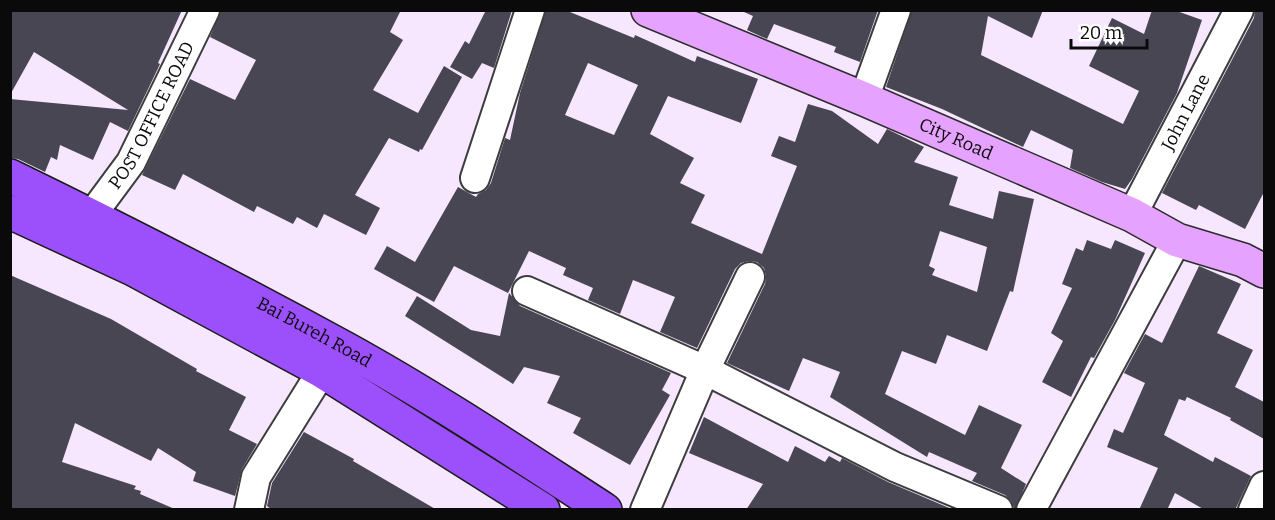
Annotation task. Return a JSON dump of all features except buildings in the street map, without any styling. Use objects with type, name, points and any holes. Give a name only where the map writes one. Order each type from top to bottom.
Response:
[{"type":"highway","name":"Bai Bureh Road","points":[[10,176],[347,350],[476,427],[605,510]]},
{"type":"highway","name":"Bai Bureh Road","points":[[10,212],[133,270],[322,371],[543,510]]},
{"type":"main road","name":"City Road","points":[[648,10],[864,99],[1132,215],[1177,240],[1243,260],[1264,271]]},
{"type":"street","name":"POST OFFICE ROAD","points":[[91,216],[131,162],[205,10]]},
{"type":"street","points":[[476,178],[530,10]]},
{"type":"street","points":[[864,99],[896,10]]},
{"type":"street","name":"John Lane","points":[[1132,215],[1239,10]]},
{"type":"street","points":[[1031,510],[1177,240]]},
{"type":"street","points":[[645,510],[705,370],[750,277]]},
{"type":"street","points":[[527,291],[705,370],[895,466],[998,510]]},
{"type":"street","points":[[249,510],[256,477],[322,371]]},
{"type":"street","points":[[1253,510],[1264,486]]}]
